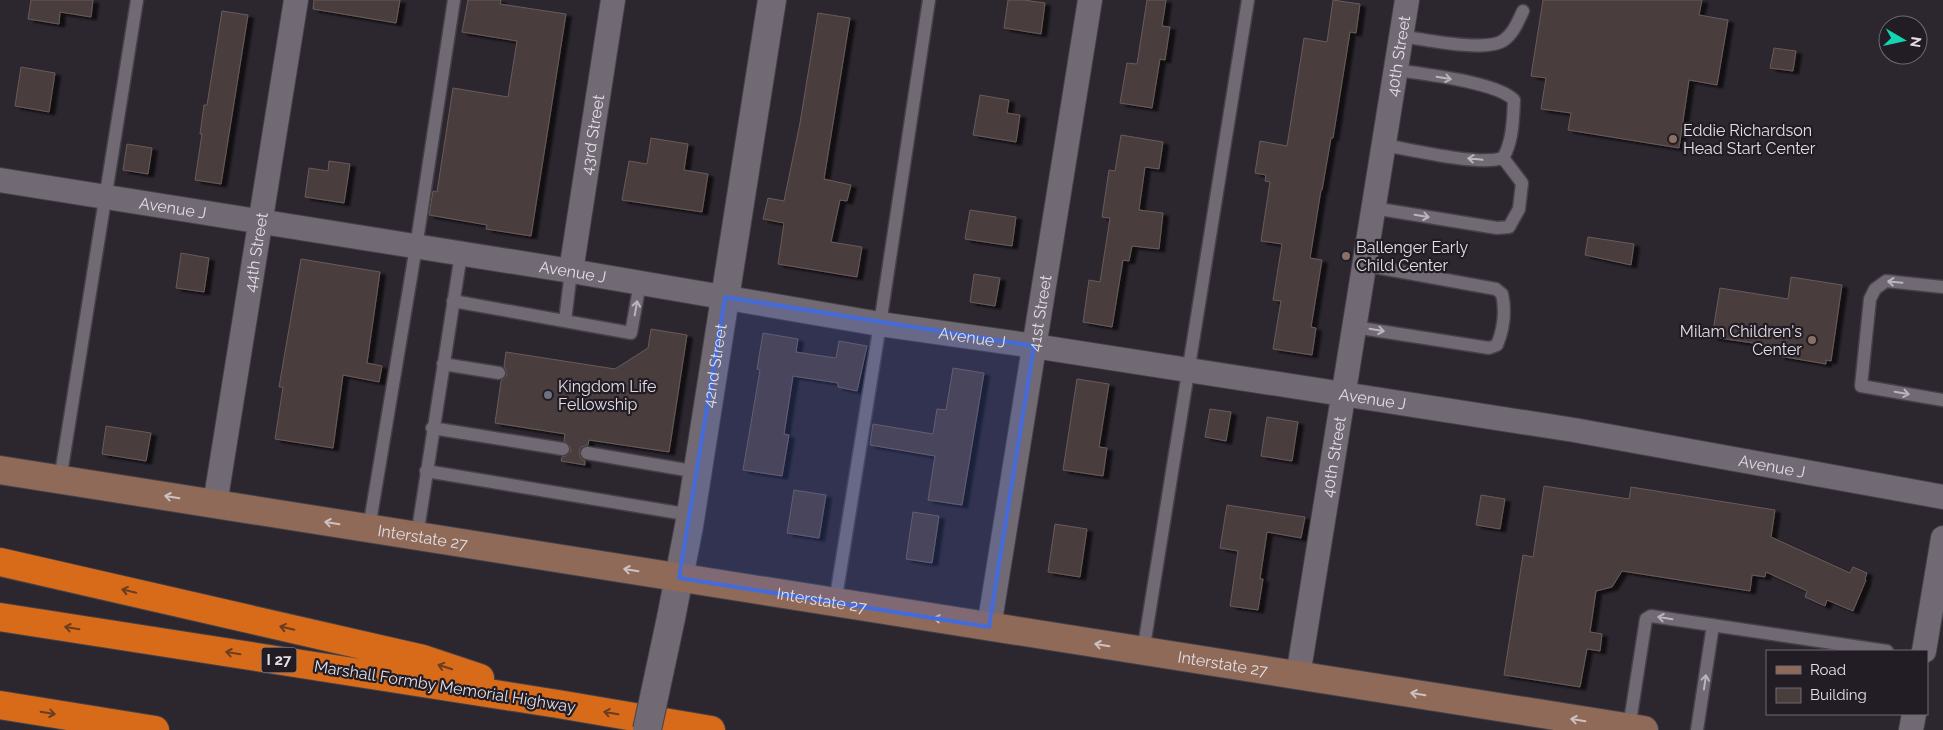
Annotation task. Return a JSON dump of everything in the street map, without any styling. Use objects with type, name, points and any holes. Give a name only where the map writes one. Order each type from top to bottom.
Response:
[{"type":"highway","points":[[0,562],[423,659],[558,704]]},
{"type":"highway","name":"Marshall Formby Memorial Highway","points":[[0,616],[711,730]]},
{"type":"highway","points":[[0,705],[155,730]]},
{"type":"main road","name":"Interstate 27","points":[[0,470],[1636,729]]},
{"type":"street","name":"44th Street","points":[[215,504],[296,0]]},
{"type":"street","name":"43rd Street","points":[[571,271],[614,0]]},
{"type":"street","name":"42nd Street","points":[[647,730],[691,515],[772,0]]},
{"type":"street","name":"41st Street","points":[[989,627],[1090,0]]},
{"type":"street","name":"40th Street","points":[[1298,676],[1407,0]]},
{"type":"street","name":"Avenue J","points":[[0,180],[416,248],[571,271],[880,324],[1034,346],[1574,430],[1943,497]]},
{"type":"street","points":[[1924,650],[1943,538]]},
{"type":"street","points":[[1911,730],[1914,715]]},
{"type":"lane","points":[[60,480],[137,0]]},
{"type":"lane","points":[[368,528],[416,248],[454,0]]},
{"type":"lane","points":[[835,603],[929,0]]},
{"type":"lane","points":[[1143,652],[1190,370],[1248,0]]},
{"type":"lane","points":[[1401,36],[1459,44],[1488,45],[1504,41],[1517,26],[1523,11]]},
{"type":"lane","points":[[1384,145],[1493,161],[1503,158],[1508,150],[1513,122],[1514,100],[1508,94],[1469,82],[1396,70]]},
{"type":"lane","points":[[1374,208],[1497,228],[1509,227],[1519,209],[1522,183],[1503,158]]},
{"type":"lane","points":[[417,536],[432,428],[461,254]]},
{"type":"lane","points":[[1354,327],[1489,348],[1497,345],[1501,335],[1505,309],[1502,294],[1496,289],[1364,265]]},
{"type":"lane","points":[[565,321],[571,271]]},
{"type":"lane","points":[[1943,287],[1886,281],[1875,288],[1870,299],[1861,386],[1943,400]]},
{"type":"lane","points":[[453,301],[631,333],[640,283]]},
{"type":"lane","points":[[443,364],[499,374]]},
{"type":"lane","points":[[432,428],[563,449]]},
{"type":"lane","points":[[587,453],[698,472]]},
{"type":"lane","points":[[426,471],[691,515]]},
{"type":"lane","points":[[1636,729],[1646,619],[1654,616],[1880,650]]},
{"type":"lane","points":[[1697,730],[1713,625]]},
{"type":"highlighted area","points":[[725,297],[1034,346],[989,627],[679,578]]},
{"type":"building","points":[[31,0],[93,0],[91,17],[60,12],[59,24],[28,19]]},
{"type":"building","points":[[314,0],[400,0],[396,23],[313,9]]},
{"type":"building","points":[[468,0],[501,0],[500,4],[566,14],[531,236],[486,229],[487,225],[429,215],[433,191],[437,192],[453,88],[508,97],[517,41],[462,32]]},
{"type":"building","points":[[1008,0],[1045,3],[1041,34],[1004,28]]},
{"type":"building","points":[[1147,0],[1166,0],[1162,26],[1170,27],[1165,60],[1160,59],[1152,108],[1120,103],[1127,63],[1137,64]]},
{"type":"building","points":[[1333,0],[1360,4],[1356,33],[1350,32],[1333,138],[1331,138],[1321,190],[1310,258],[1322,260],[1311,327],[1316,328],[1312,355],[1273,349],[1281,301],[1273,300],[1282,244],[1261,241],[1270,182],[1265,181],[1266,175],[1255,173],[1260,141],[1287,146],[1304,38],[1327,42]]},
{"type":"building","points":[[1543,0],[1702,0],[1699,15],[1728,20],[1717,85],[1689,80],[1679,148],[1568,130],[1571,113],[1541,109],[1546,78],[1531,76]]},
{"type":"building","points":[[222,11],[248,15],[221,184],[195,180],[204,105],[207,105]]},
{"type":"building","points":[[818,13],[850,18],[824,179],[851,185],[847,201],[840,200],[831,242],[862,247],[857,277],[778,264],[784,223],[763,219],[768,198],[784,201],[800,123]]},
{"type":"building","points":[[1774,48],[1796,51],[1793,71],[1770,68]]},
{"type":"building","points":[[21,67],[55,73],[49,112],[15,106]]},
{"type":"building","points":[[980,95],[1009,100],[1007,113],[1020,115],[1016,142],[973,135]]},
{"type":"building","points":[[1121,135],[1163,142],[1159,169],[1145,167],[1139,210],[1163,213],[1159,249],[1132,246],[1129,261],[1123,260],[1112,327],[1083,322],[1089,280],[1100,282],[1110,218],[1102,217],[1109,170],[1115,171]]},
{"type":"building","points":[[651,138],[688,144],[684,170],[708,174],[702,212],[622,200],[629,161],[647,164]]},
{"type":"building","points":[[127,144],[152,148],[148,174],[123,170]]},
{"type":"building","points":[[329,161],[350,164],[344,203],[305,197],[309,168],[328,171]]},
{"type":"building","points":[[970,210],[1016,217],[1012,246],[965,239]]},
{"type":"building","points":[[1588,237],[1634,244],[1631,265],[1585,255]]},
{"type":"building","points":[[181,253],[209,258],[204,292],[176,288]]},
{"type":"building","points":[[301,259],[380,272],[367,363],[382,366],[379,382],[343,375],[333,448],[275,439],[283,387],[279,387]]},
{"type":"building","points":[[974,274],[1000,278],[995,306],[970,302]]},
{"type":"building","points":[[1791,277],[1842,285],[1831,361],[1826,360],[1826,364],[1779,356],[1780,347],[1712,337],[1720,288],[1788,299]]},
{"type":"building","points":[[651,329],[687,335],[669,452],[589,440],[588,445],[581,447],[579,452],[581,459],[585,461],[585,465],[561,461],[562,457],[571,451],[570,446],[564,441],[565,434],[495,423],[501,381],[507,375],[504,366],[506,352],[615,369],[648,348]]},
{"type":"building","points":[[763,333],[798,339],[796,352],[836,358],[839,341],[867,346],[857,391],[838,387],[838,383],[793,376],[784,434],[789,435],[782,476],[743,470],[760,370],[757,369]]},
{"type":"building","points":[[953,368],[984,373],[962,505],[928,500],[935,456],[870,445],[873,424],[933,434],[937,409],[946,410]]},
{"type":"building","points":[[1077,379],[1109,384],[1099,447],[1107,448],[1103,476],[1063,470]]},
{"type":"building","points":[[1210,409],[1231,412],[1226,441],[1205,437]]},
{"type":"building","points":[[1267,417],[1298,422],[1292,461],[1261,456]]},
{"type":"building","points":[[106,426],[151,433],[146,461],[102,454]]},
{"type":"building","points":[[1544,486],[1629,499],[1631,487],[1775,510],[1771,537],[1850,573],[1853,567],[1867,573],[1866,580],[1853,611],[1827,600],[1825,606],[1805,597],[1807,591],[1766,572],[1765,577],[1752,575],[1750,591],[1622,571],[1612,587],[1596,591],[1590,632],[1602,634],[1600,651],[1587,649],[1580,687],[1504,675],[1523,555],[1533,557]]},
{"type":"building","points":[[794,490],[826,495],[819,538],[787,533]]},
{"type":"building","points":[[1481,495],[1505,499],[1500,529],[1476,525]]},
{"type":"building","points":[[1227,505],[1305,517],[1301,538],[1267,532],[1260,579],[1263,579],[1258,610],[1230,606],[1238,551],[1220,548]]},
{"type":"building","points":[[913,512],[939,516],[932,563],[906,559]]},
{"type":"building","points":[[1055,524],[1087,529],[1080,577],[1048,572]]},
{"type":"place","name":"Eddie Richardson Head Start Center","points":[[1673,139]]},
{"type":"place","name":"Ballenger Early Child Center","points":[[1346,256]]},
{"type":"place","name":"Milam Children's Center","points":[[1812,340]]},
{"type":"place","name":"Kingdom Life Fellowship","points":[[548,395]]}]
